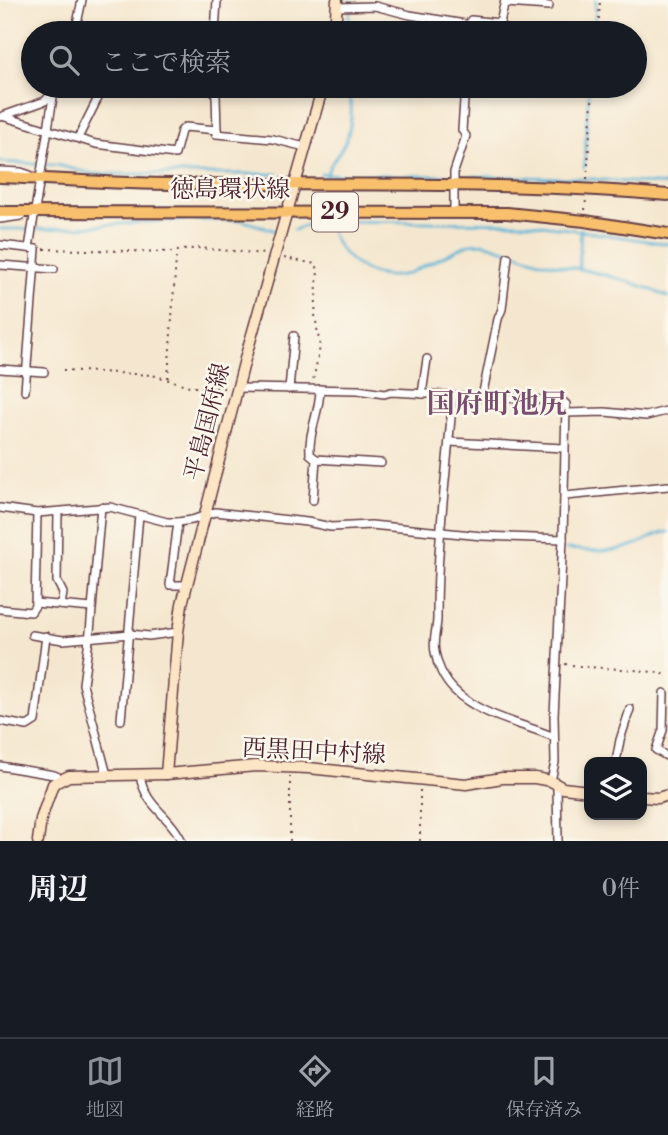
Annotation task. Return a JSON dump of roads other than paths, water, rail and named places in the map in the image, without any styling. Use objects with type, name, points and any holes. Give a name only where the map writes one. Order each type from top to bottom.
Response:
[{"type":"main road","name":"平島国府線","points":[[166,774],[178,632],[187,585],[319,98]]},
{"type":"main road","name":"徳島環状線","points":[[0,177],[41,169],[172,184],[295,184],[454,178],[587,184],[668,195]]},
{"type":"main road","name":"徳島環状線","points":[[0,212],[507,213],[585,221],[668,234]]},
{"type":"main road","name":"西黒田中村線","points":[[61,778],[166,774],[256,766],[467,784],[502,778],[535,778],[584,790]]},
{"type":"main road","points":[[38,841],[46,799],[53,784],[61,778]]},
{"type":"main road","points":[[647,797],[668,795]]},
{"type":"street","points":[[78,21],[82,0]]},
{"type":"street","points":[[216,21],[217,0]]},
{"type":"street","points":[[500,21],[505,1],[549,6]]},
{"type":"street","points":[[344,5],[375,6],[436,21]]},
{"type":"street","points":[[3,117],[48,98]]},
{"type":"street","points":[[25,391],[35,268],[33,228],[54,98]]},
{"type":"street","points":[[78,138],[98,98]]},
{"type":"street","points":[[216,98],[216,134],[273,139],[305,147]]},
{"type":"street","points":[[454,213],[454,178],[466,136],[462,130],[464,98]]},
{"type":"street","points":[[3,117],[96,144],[175,154],[181,131],[185,127],[216,130]]},
{"type":"street","points":[[0,171],[41,169]]},
{"type":"street","points":[[0,219],[35,212]]},
{"type":"street","points":[[0,245],[32,249]]},
{"type":"street","points":[[482,397],[502,309],[508,257]]},
{"type":"street","points":[[0,265],[54,270]]},
{"type":"street","points":[[289,389],[290,346],[294,336]]},
{"type":"street","points":[[422,394],[427,359]]},
{"type":"street","points":[[0,369],[44,372]]},
{"type":"street","points":[[239,388],[316,389],[384,394],[391,392],[562,401],[566,404],[565,496],[554,737],[558,841]]},
{"type":"street","points":[[316,389],[319,409],[309,446],[310,454],[316,459],[381,463]]},
{"type":"street","points":[[453,396],[437,580],[438,621],[434,651],[443,676],[467,702],[554,737]]},
{"type":"street","points":[[565,413],[605,412],[646,416],[666,411]]},
{"type":"street","points":[[449,442],[564,448]]},
{"type":"street","points":[[313,500],[316,459]]},
{"type":"street","points":[[565,496],[668,486]]},
{"type":"street","points":[[101,507],[83,684],[107,775]]},
{"type":"street","points":[[0,508],[58,513],[110,507],[178,522],[192,520],[206,513],[232,513],[331,527],[371,525],[482,536],[563,539]]},
{"type":"street","points":[[0,609],[32,612],[35,603],[37,513]]},
{"type":"street","points":[[58,513],[57,581],[63,593],[61,605]]},
{"type":"street","points":[[121,720],[139,515]]},
{"type":"street","points":[[178,522],[170,585],[187,585]]},
{"type":"street","points":[[35,603],[92,608]]},
{"type":"street","points":[[32,635],[63,640],[178,632]]},
{"type":"street","points":[[0,721],[27,726],[35,722],[46,636]]},
{"type":"street","points":[[664,694],[663,730],[656,750],[668,757]]},
{"type":"street","points":[[617,757],[630,709]]},
{"type":"street","points":[[0,766],[61,778]]},
{"type":"street","points":[[140,775],[142,788],[150,803],[175,827],[182,841]]},
{"type":"waterway","points":[[348,21],[350,0]]},
{"type":"waterway","points":[[595,21],[596,0]]},
{"type":"waterway","points":[[326,176],[346,140],[350,124],[349,98]]},
{"type":"waterway","points":[[584,168],[588,98]]},
{"type":"waterway","points":[[0,162],[56,165],[94,174],[277,174]]},
{"type":"waterway","points":[[321,174],[580,178],[668,185]]},
{"type":"waterway","points":[[327,187],[327,208]]},
{"type":"waterway","points":[[0,229],[48,229],[177,220],[241,220],[276,231]]},
{"type":"waterway","points":[[327,220],[346,256],[356,265],[379,275],[407,274],[469,244],[484,243],[543,262],[579,269]]},
{"type":"waterway","points":[[294,230],[317,221],[529,223],[668,244]]},
{"type":"waterway","points":[[581,229],[579,269],[625,280],[668,297]]},
{"type":"waterway","points":[[566,549],[619,549],[668,532]]},
{"type":"district","name":"国府町池尻","points":[[497,404]]}]
